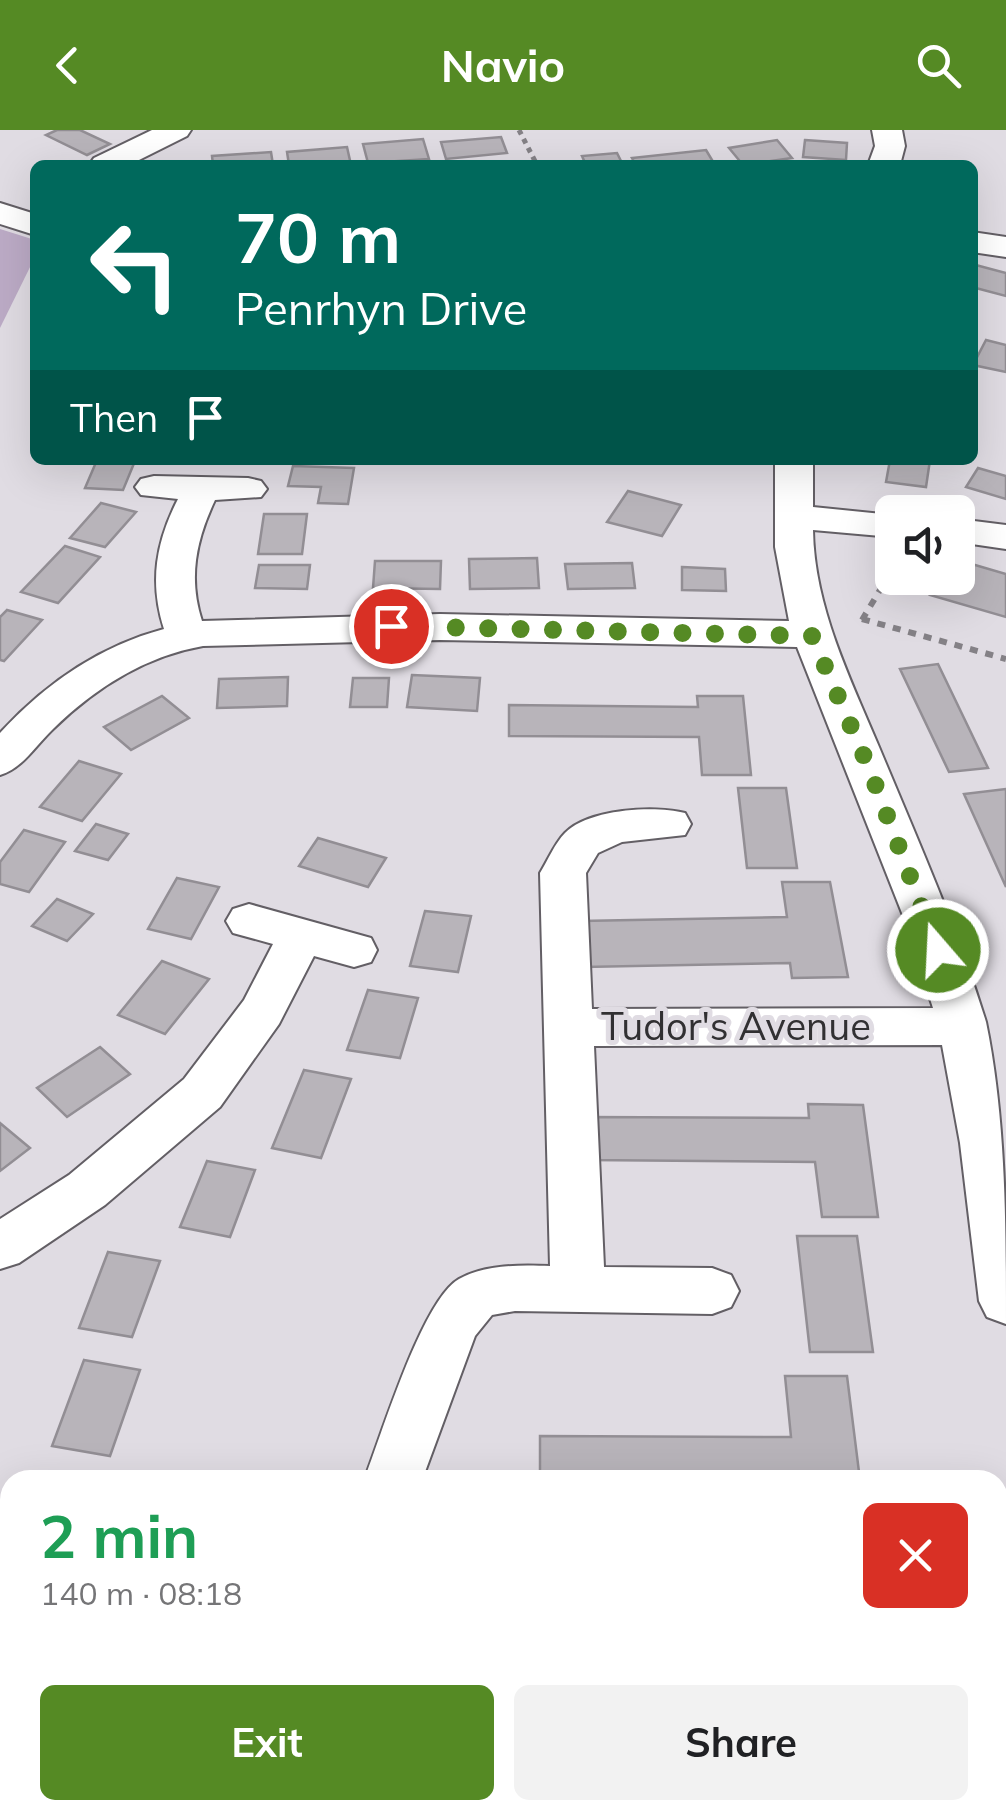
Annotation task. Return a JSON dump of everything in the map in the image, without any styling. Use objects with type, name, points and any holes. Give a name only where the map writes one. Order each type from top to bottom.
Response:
[{"type":"street","points":[[115,160],[176,130]]},
{"type":"street","points":[[886,160],[890,146],[887,130]]},
{"type":"street","points":[[0,213],[30,223]]},
{"type":"street","points":[[978,243],[1006,247]]},
{"type":"street","points":[[794,465],[794,548],[820,655],[925,913],[963,1026],[985,1142],[1006,1301]]},
{"type":"street","points":[[154,488],[248,489]]},
{"type":"street","points":[[187,636],[173,600],[172,563],[184,524],[202,488]]},
{"type":"street","points":[[793,517],[875,524]]},
{"type":"street","points":[[975,533],[1006,537]]},
{"type":"street","points":[[0,760],[32,722],[65,695],[122,661],[187,636],[391,626],[820,655]]},
{"type":"street","name":"Tudor's Avenue","points":[[578,1289],[564,873],[582,842],[615,827],[669,824]]},
{"type":"street","points":[[249,921],[354,950]]},
{"type":"street","points":[[0,1247],[87,1190],[202,1092],[262,1011],[301,936]]},
{"type":"street","name":"Tudor's Avenue","points":[[569,1028],[963,1026]]},
{"type":"street","points":[[398,1470],[452,1324],[476,1296],[495,1290],[712,1291]]},
{"type":"path","points":[[519,130],[534,160]]},
{"type":"path","points":[[820,655],[862,619],[877,595]]},
{"type":"path","points":[[862,619],[1006,659]]},
{"type":"shaded area","points":[[0,229],[30,238],[30,267],[0,328]]},
{"type":"building","points":[[57,130],[80,130],[110,144],[87,155],[46,135]]},
{"type":"building","points":[[501,137],[507,153],[446,159],[441,142]]},
{"type":"building","points":[[423,139],[429,159],[367,160],[363,144]]},
{"type":"building","points":[[777,140],[792,158],[739,160],[729,148]]},
{"type":"building","points":[[805,140],[847,143],[846,160],[803,157]]},
{"type":"building","points":[[347,147],[350,160],[288,160],[287,152]]},
{"type":"building","points":[[706,150],[712,160],[633,160]]},
{"type":"building","points":[[271,152],[272,160],[212,160],[212,156]]},
{"type":"building","points":[[617,153],[620,160],[584,160],[582,156]]},
{"type":"building","points":[[978,266],[1006,273],[1006,296],[978,289]]},
{"type":"building","points":[[986,340],[1006,345],[1006,372],[978,366],[978,355]]},
{"type":"building","points":[[95,465],[133,465],[123,490],[85,488]]},
{"type":"building","points":[[889,465],[929,465],[926,487],[886,482]]},
{"type":"building","points":[[293,466],[354,468],[348,504],[318,503],[321,487],[288,486]]},
{"type":"building","points":[[978,468],[1006,476],[1006,499],[966,487]]},
{"type":"building","points":[[628,491],[681,505],[662,536],[607,522]]},
{"type":"building","points":[[101,503],[136,512],[105,547],[70,538]]},
{"type":"building","points":[[264,514],[307,514],[302,554],[258,554]]},
{"type":"building","points":[[65,546],[100,557],[58,603],[21,592]]},
{"type":"building","points":[[537,558],[539,588],[470,589],[469,559]]},
{"type":"building","points":[[375,561],[441,561],[440,589],[373,588]]},
{"type":"building","points":[[632,563],[635,588],[568,589],[565,564]]},
{"type":"building","points":[[259,565],[310,565],[307,589],[255,588]]},
{"type":"building","points":[[975,565],[1006,574],[1006,617],[930,595],[975,595]]},
{"type":"building","points":[[682,567],[725,569],[726,591],[682,590]]},
{"type":"building","points":[[7,610],[42,620],[4,661],[0,660],[0,617]]},
{"type":"building","points":[[938,664],[988,768],[949,772],[900,669]]},
{"type":"building","points":[[412,675],[480,678],[477,711],[407,707]]},
{"type":"building","points":[[288,677],[287,706],[217,708],[219,679]]},
{"type":"building","points":[[353,678],[389,678],[387,707],[350,707]]},
{"type":"building","points":[[162,696],[189,718],[131,750],[104,727]]},
{"type":"building","points":[[697,696],[743,696],[751,775],[702,775],[699,737],[509,736],[509,705],[698,707]]},
{"type":"building","points":[[79,761],[121,774],[82,821],[40,807]]},
{"type":"building","points":[[738,788],[786,788],[797,868],[747,868]]},
{"type":"building","points":[[1006,789],[1006,887],[964,794]]},
{"type":"building","points":[[96,824],[128,834],[108,860],[75,851]]},
{"type":"building","points":[[24,830],[65,842],[29,892],[0,884],[0,862]]},
{"type":"building","points":[[318,838],[386,858],[368,887],[299,866]]},
{"type":"building","points":[[177,878],[219,887],[191,939],[148,929]]},
{"type":"building","points":[[782,882],[830,882],[848,977],[792,978],[790,963],[584,967],[581,921],[787,917]]},
{"type":"building","points":[[57,899],[93,914],[67,941],[32,926]]},
{"type":"building","points":[[425,911],[471,916],[458,972],[410,966]]},
{"type":"building","points":[[162,961],[209,979],[165,1034],[118,1015]]},
{"type":"building","points":[[368,990],[418,998],[400,1058],[347,1050]]},
{"type":"building","points":[[100,1047],[130,1074],[67,1117],[37,1088]]},
{"type":"building","points":[[304,1070],[351,1079],[321,1158],[272,1148]]},
{"type":"building","points":[[808,1104],[863,1105],[878,1217],[822,1217],[815,1162],[587,1160],[585,1117],[809,1118]]},
{"type":"building","points":[[0,1123],[30,1148],[0,1171]]},
{"type":"building","points":[[207,1161],[255,1170],[230,1237],[180,1227]]},
{"type":"building","points":[[797,1236],[857,1236],[873,1352],[810,1352]]},
{"type":"building","points":[[108,1252],[160,1261],[132,1337],[79,1328]]},
{"type":"building","points":[[84,1360],[140,1370],[110,1456],[52,1446]]},
{"type":"building","points":[[785,1376],[847,1376],[859,1470],[540,1470],[540,1436],[791,1437]]},
{"type":"route","points":[[391,626],[812,636],[869,768],[938,950]]}]
